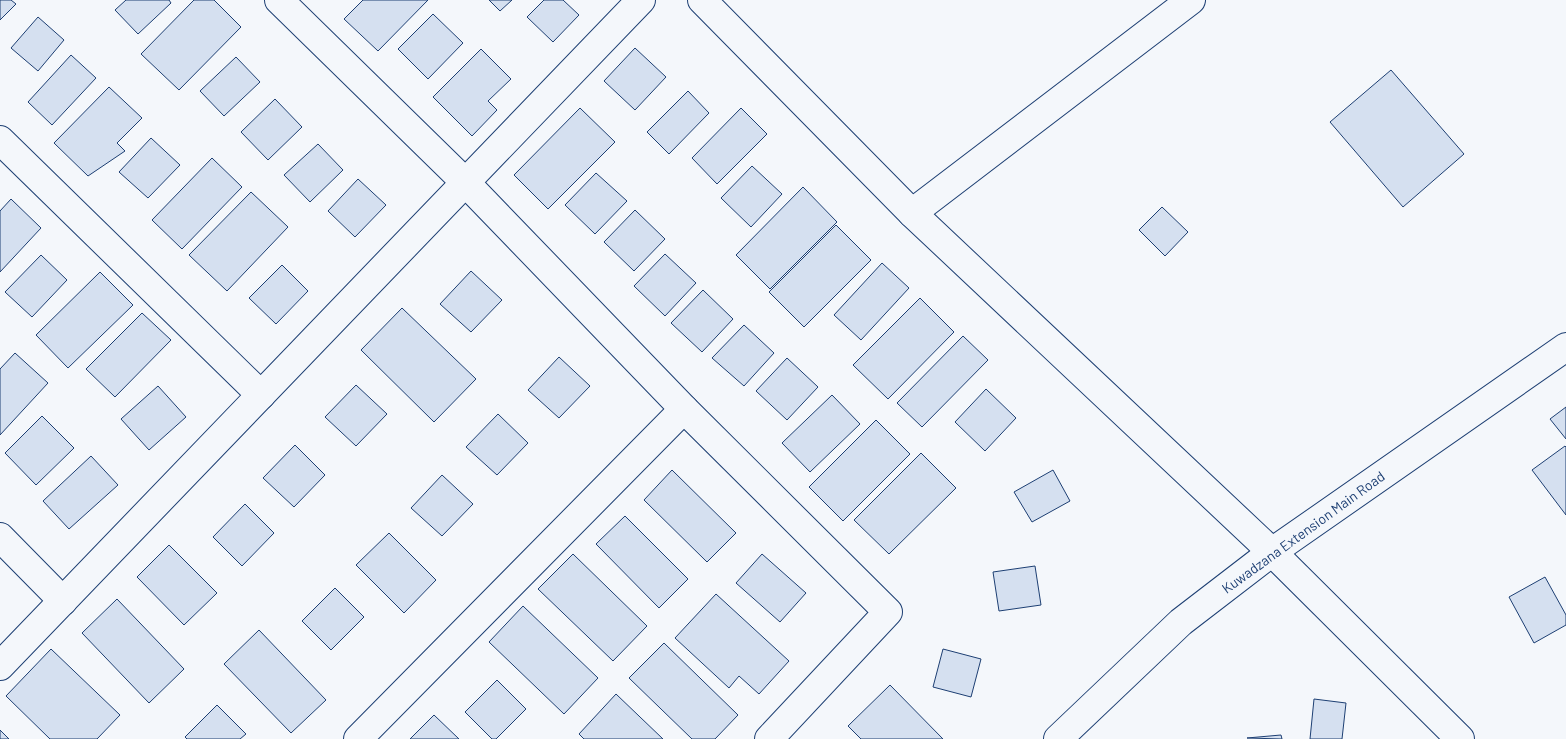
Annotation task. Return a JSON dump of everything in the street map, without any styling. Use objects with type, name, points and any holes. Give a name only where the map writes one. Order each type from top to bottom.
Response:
[{"type":"street","points":[[279,0],[465,182],[684,409],[888,612],[770,739]]},
{"type":"street","points":[[0,666],[641,0]]},
{"type":"street","points":[[702,0],[912,213],[1272,552],[1460,739]]},
{"type":"street","points":[[912,213],[1191,0]]},
{"type":"street","points":[[0,140],[261,395]]},
{"type":"street","name":"Kuwadzana Extension Main Road","points":[[1058,739],[1181,622],[1272,552],[1566,347]]},
{"type":"street","points":[[358,739],[684,409]]},
{"type":"street","points":[[0,537],[63,601]]},
{"type":"building","points":[[0,0],[11,0],[16,4],[0,20]]},
{"type":"building","points":[[126,0],[169,0],[171,3],[138,34],[115,10]]},
{"type":"building","points":[[194,0],[214,0],[241,27],[179,90],[141,54]]},
{"type":"building","points":[[363,0],[428,0],[378,51],[344,19]]},
{"type":"building","points":[[489,0],[512,0],[500,11]]},
{"type":"building","points":[[544,0],[563,0],[579,15],[553,42],[527,17]]},
{"type":"building","points":[[433,14],[463,43],[428,79],[398,49]]},
{"type":"building","points":[[38,17],[64,40],[38,71],[11,48]]},
{"type":"building","points":[[635,48],[666,77],[635,110],[604,81]]},
{"type":"building","points":[[481,49],[511,79],[488,101],[497,110],[472,136],[433,97]]},
{"type":"building","points":[[71,55],[96,78],[52,125],[28,102]]},
{"type":"building","points":[[236,57],[260,82],[224,116],[200,91]]},
{"type":"building","points":[[1391,70],[1464,154],[1403,207],[1330,122]]},
{"type":"building","points":[[109,87],[142,118],[117,143],[125,151],[88,176],[54,143]]},
{"type":"building","points":[[688,91],[709,113],[669,154],[647,132]]},
{"type":"building","points":[[275,99],[302,127],[268,160],[241,132]]},
{"type":"building","points":[[580,108],[615,142],[548,209],[514,175]]},
{"type":"building","points":[[741,108],[767,134],[717,184],[692,158]]},
{"type":"building","points":[[151,138],[180,165],[148,198],[119,172]]},
{"type":"building","points":[[318,144],[343,170],[310,202],[284,175]]},
{"type":"building","points":[[212,158],[242,187],[182,249],[152,220]]},
{"type":"building","points":[[752,166],[782,194],[751,227],[721,198]]},
{"type":"building","points":[[596,173],[627,201],[595,234],[565,205]]},
{"type":"building","points":[[358,179],[386,205],[355,237],[328,211]]},
{"type":"building","points":[[803,187],[837,222],[770,289],[736,255]]},
{"type":"building","points":[[251,192],[288,227],[227,291],[189,255]]},
{"type":"building","points":[[11,199],[41,228],[0,272],[0,211]]},
{"type":"building","points":[[1162,207],[1188,232],[1165,256],[1139,230]]},
{"type":"building","points":[[635,210],[665,239],[634,271],[604,242]]},
{"type":"building","points":[[836,225],[871,260],[804,327],[769,292]]},
{"type":"building","points":[[665,254],[696,283],[665,316],[634,286]]},
{"type":"building","points":[[41,255],[67,280],[32,317],[5,292]]},
{"type":"building","points":[[882,263],[909,288],[861,340],[834,315]]},
{"type":"building","points":[[282,265],[308,291],[276,324],[249,298]]},
{"type":"building","points":[[471,271],[502,300],[471,332],[440,304]]},
{"type":"building","points":[[100,272],[133,305],[68,368],[36,335]]},
{"type":"building","points":[[703,290],[733,319],[702,352],[671,323]]},
{"type":"building","points":[[920,298],[954,332],[888,399],[853,365]]},
{"type":"building","points":[[402,308],[476,379],[434,422],[361,350]]},
{"type":"building","points":[[142,313],[171,340],[115,397],[86,369]]},
{"type":"building","points":[[744,325],[774,353],[744,386],[712,358]]},
{"type":"building","points":[[963,336],[988,360],[922,427],[897,403]]},
{"type":"building","points":[[15,353],[48,383],[0,435],[0,369]]},
{"type":"building","points":[[559,357],[590,386],[559,418],[528,390]]},
{"type":"building","points":[[787,358],[818,387],[787,420],[756,391]]},
{"type":"building","points":[[356,385],[387,414],[356,446],[325,417]]},
{"type":"building","points":[[158,386],[186,417],[149,450],[121,419]]},
{"type":"building","points":[[986,389],[1016,418],[985,451],[955,422]]},
{"type":"building","points":[[832,395],[860,424],[810,472],[782,443]]},
{"type":"building","points":[[1566,407],[1566,439],[1550,419]]},
{"type":"building","points":[[498,414],[528,443],[497,475],[466,447]]},
{"type":"building","points":[[42,416],[74,448],[36,485],[5,453]]},
{"type":"building","points":[[876,420],[910,454],[843,521],[809,487]]},
{"type":"building","points":[[295,445],[325,475],[294,507],[263,478]]},
{"type":"building","points":[[1566,447],[1566,515],[1532,470]]},
{"type":"building","points":[[921,453],[956,488],[889,554],[854,520]]},
{"type":"building","points":[[91,456],[118,485],[69,529],[43,501]]},
{"type":"building","points":[[672,470],[736,533],[707,562],[644,500]]},
{"type":"building","points":[[1053,470],[1070,501],[1032,522],[1014,492]]},
{"type":"building","points":[[442,475],[473,504],[442,536],[411,508]]},
{"type":"building","points":[[245,504],[274,533],[242,566],[213,537]]},
{"type":"building","points":[[625,516],[688,579],[659,608],[596,544]]},
{"type":"building","points":[[389,533],[436,580],[404,613],[356,565]]},
{"type":"building","points":[[169,545],[217,593],[184,625],[137,577]]},
{"type":"building","points":[[573,554],[647,626],[613,661],[538,589]]},
{"type":"building","points":[[762,554],[806,593],[780,622],[736,583]]},
{"type":"building","points":[[1035,566],[1041,605],[999,611],[993,572]]},
{"type":"building","points":[[1545,577],[1566,615],[1566,625],[1534,643],[1509,597]]},
{"type":"building","points":[[335,588],[364,617],[331,650],[302,621]]},
{"type":"building","points":[[716,594],[789,661],[759,694],[739,676],[729,688],[675,638]]},
{"type":"building","points":[[117,599],[184,669],[149,703],[82,633]]},
{"type":"building","points":[[523,606],[598,678],[564,714],[489,642]]},
{"type":"building","points":[[259,630],[326,700],[291,733],[224,664]]},
{"type":"building","points":[[664,643],[738,715],[715,739],[692,739],[629,678]]},
{"type":"building","points":[[51,649],[120,715],[97,739],[50,739],[6,696]]},
{"type":"building","points":[[943,649],[981,659],[971,697],[933,687]]},
{"type":"building","points":[[497,680],[526,709],[496,739],[492,739],[465,712]]},
{"type":"building","points":[[890,685],[943,739],[861,739],[848,726]]},
{"type":"building","points":[[616,694],[663,739],[584,739],[579,734]]},
{"type":"building","points":[[1314,699],[1346,703],[1342,739],[1310,739]]},
{"type":"building","points":[[217,705],[246,734],[240,739],[187,739],[185,737]]},
{"type":"building","points":[[434,715],[459,739],[410,739]]},
{"type":"building","points":[[0,730],[9,739],[0,739]]},
{"type":"building","points":[[1281,735],[1282,739],[1247,738]]}]
